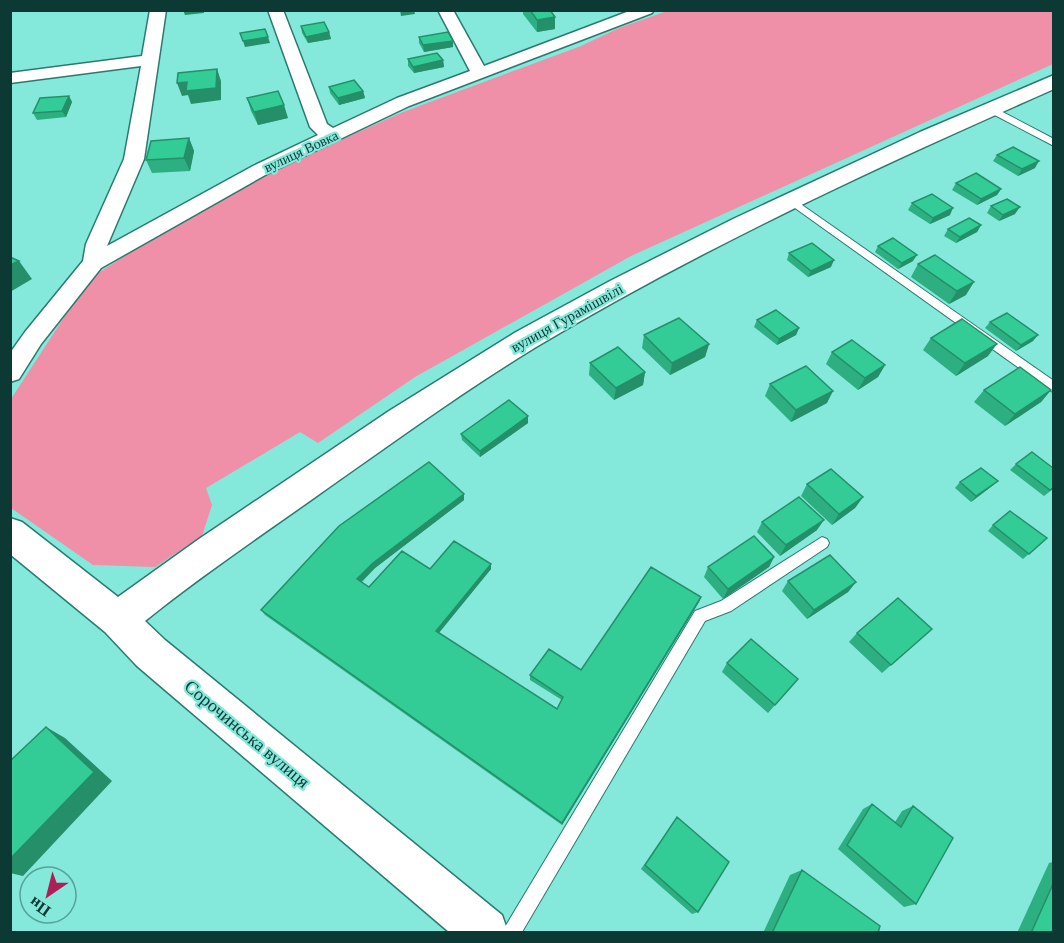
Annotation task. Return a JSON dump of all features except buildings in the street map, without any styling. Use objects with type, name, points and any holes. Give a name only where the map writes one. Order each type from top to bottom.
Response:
[{"type":"main road","name":"вулиця Гурамішвілі","points":[[118,620],[175,574],[445,390],[557,321],[792,201],[1053,81]]},
{"type":"main road","name":"Сорочинська вулиця","points":[[10,533],[118,620],[151,653],[485,933]]},
{"type":"street","points":[[93,263],[97,244],[134,159],[158,10]]},
{"type":"street","points":[[275,10],[319,127],[331,136]]},
{"type":"street","points":[[445,10],[480,73]]},
{"type":"street","points":[[593,10],[607,26]]},
{"type":"street","name":"вулиця Вовка","points":[[10,373],[33,338],[93,263],[260,170],[403,102],[647,10]]},
{"type":"street","points":[[10,78],[150,60]]},
{"type":"lane","points":[[990,109],[1053,143]]},
{"type":"lane","points":[[792,201],[1053,388]]},
{"type":"lane","points":[[511,933],[700,616],[726,606],[822,543]]},
{"type":"shaded area","points":[[667,11],[1053,11],[1053,64],[631,256],[415,377],[318,443],[300,432],[206,488],[212,505],[202,536],[155,567],[93,565],[11,508],[11,399],[89,279],[176,223],[287,164],[403,112],[581,46],[619,28]]}]
